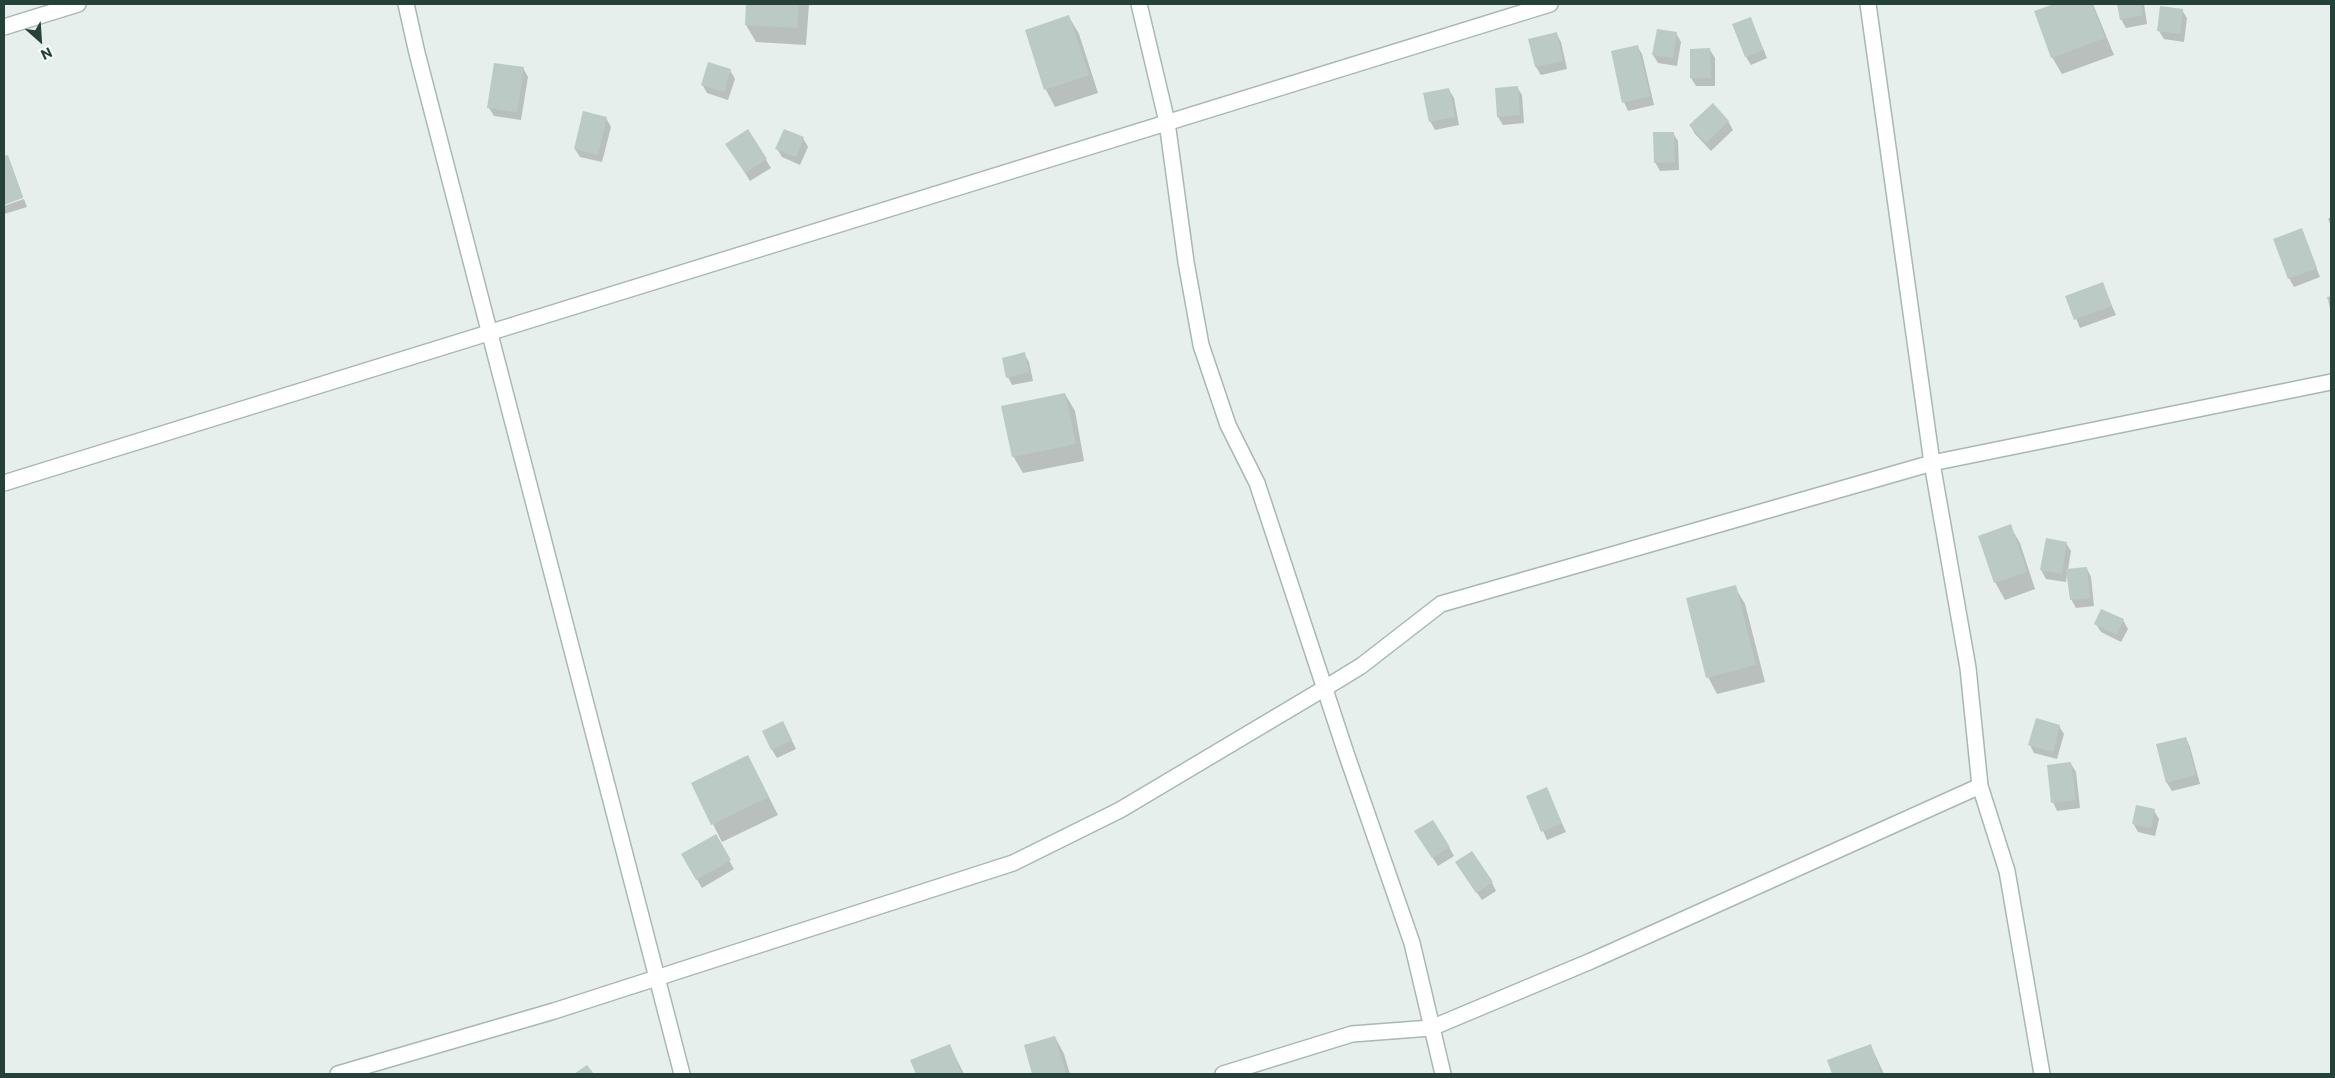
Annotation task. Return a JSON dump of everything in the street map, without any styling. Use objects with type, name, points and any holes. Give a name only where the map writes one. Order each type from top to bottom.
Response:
[{"type":"street","points":[[4,27],[78,4]]},
{"type":"street","points":[[406,4],[682,1074]]},
{"type":"street","points":[[1139,4],[1167,122],[1186,262],[1201,345],[1228,426],[1257,483],[1412,943],[1443,1074]]},
{"type":"street","points":[[4,483],[489,331],[1550,4]]},
{"type":"street","points":[[1868,4],[1932,462],[1968,668],[1980,786],[2007,871],[2042,1074]]},
{"type":"street","points":[[338,1074],[554,1011],[1013,863],[1120,810],[1325,688],[1361,666],[1441,604],[1932,462],[2331,382]]},
{"type":"street","points":[[1223,1074],[1352,1034],[1431,1028],[1591,961],[1980,786]]},
{"type":"building","points":[[746,4],[799,4],[797,28],[745,25]]},
{"type":"building","points":[[2054,4],[2092,4],[2105,38],[2051,58],[2034,11]]},
{"type":"building","points":[[2117,4],[2141,4],[2143,15],[2120,20]]},
{"type":"building","points":[[2160,6],[2183,9],[2180,34],[2157,31]]},
{"type":"building","points":[[1069,15],[1089,75],[1044,90],[1025,30]]},
{"type":"building","points":[[1751,17],[1763,50],[1745,57],[1732,24]]},
{"type":"building","points":[[1657,29],[1677,32],[1673,58],[1652,55]]},
{"type":"building","points":[[1557,32],[1563,61],[1535,67],[1528,39]]},
{"type":"building","points":[[1638,45],[1650,96],[1622,103],[1611,51]]},
{"type":"building","points":[[1710,48],[1711,78],[1690,78],[1690,49]]},
{"type":"building","points":[[708,62],[731,69],[724,92],[701,85]]},
{"type":"building","points":[[494,63],[524,67],[517,112],[487,108]]},
{"type":"building","points":[[1518,86],[1520,115],[1497,117],[1495,88]]},
{"type":"building","points":[[1449,88],[1455,117],[1429,122],[1423,93]]},
{"type":"building","points":[[1713,103],[1729,121],[1706,143],[1689,125]]},
{"type":"building","points":[[583,111],[607,117],[598,155],[574,149]]},
{"type":"building","points":[[748,129],[767,159],[745,173],[725,144]]},
{"type":"building","points":[[784,129],[804,137],[796,157],[775,149]]},
{"type":"building","points":[[1653,132],[1674,132],[1675,162],[1654,163]]},
{"type":"building","points":[[8,155],[23,198],[4,205],[4,156]]},
{"type":"building","points":[[2302,228],[2317,268],[2288,279],[2273,239]]},
{"type":"building","points":[[2103,282],[2112,306],[2074,320],[2065,296]]},
{"type":"building","points":[[2331,296],[2331,312],[2327,297]]},
{"type":"building","points":[[1025,352],[1029,372],[1006,378],[1002,358]]},
{"type":"building","points":[[1065,393],[1076,444],[1012,457],[1001,406]]},
{"type":"building","points":[[2011,524],[2027,572],[1994,583],[1978,536]]},
{"type":"building","points":[[2046,538],[2067,542],[2062,574],[2040,570]]},
{"type":"building","points":[[2087,567],[2090,598],[2070,600],[2066,569]]},
{"type":"building","points":[[1736,585],[1756,665],[1706,678],[1686,598]]},
{"type":"building","points":[[2101,609],[2124,619],[2117,635],[2094,624]]},
{"type":"building","points":[[2036,718],[2060,725],[2053,752],[2028,745]]},
{"type":"building","points":[[783,721],[792,740],[771,750],[762,731]]},
{"type":"building","points":[[2186,737],[2196,775],[2166,783],[2156,744]]},
{"type":"building","points":[[748,755],[769,797],[711,825],[691,783]]},
{"type":"building","points":[[2071,762],[2076,800],[2051,803],[2047,765]]},
{"type":"building","points":[[1547,787],[1562,823],[1541,832],[1526,796]]},
{"type":"building","points":[[2136,805],[2155,809],[2151,828],[2132,824]]},
{"type":"building","points":[[1433,820],[1450,847],[1432,858],[1414,831]]},
{"type":"building","points":[[716,834],[731,860],[696,880],[681,854]]},
{"type":"building","points":[[1472,851],[1493,882],[1476,893],[1455,862]]},
{"type":"building","points":[[1055,1036],[1066,1074],[1032,1074],[1024,1045]]},
{"type":"building","points":[[950,1044],[962,1074],[916,1074],[910,1060]]},
{"type":"building","points":[[1871,1044],[1881,1074],[1832,1074],[1827,1060]]},
{"type":"building","points":[[587,1065],[594,1074],[574,1074]]}]
